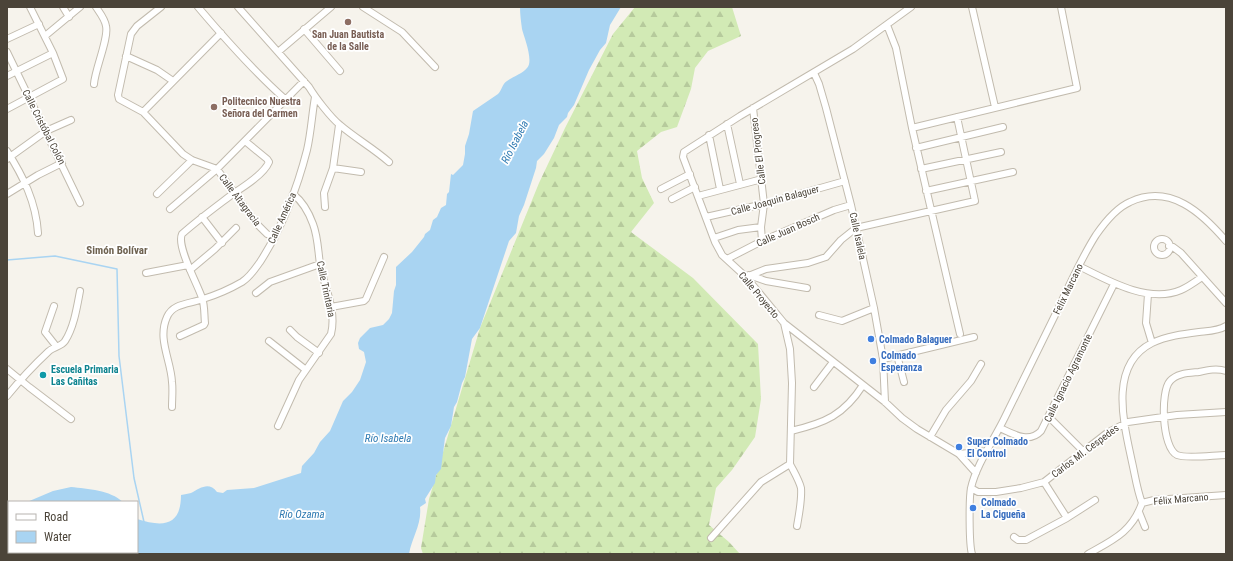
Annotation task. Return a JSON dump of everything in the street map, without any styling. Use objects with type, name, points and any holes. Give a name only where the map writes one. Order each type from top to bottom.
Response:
[{"type":"street","points":[[7,109],[63,79],[53,53],[30,7]]},
{"type":"street","points":[[63,7],[69,17]]},
{"type":"street","points":[[45,36],[80,7]]},
{"type":"street","points":[[94,84],[95,73],[107,31],[104,21],[96,7]]},
{"type":"street","name":"Calle Altagracia","points":[[161,7],[137,26],[131,34],[118,97],[119,99],[143,112],[183,154],[192,160],[217,169],[234,194],[263,230],[267,234],[275,237]]},
{"type":"street","points":[[198,7],[269,85],[286,100]]},
{"type":"street","points":[[238,7],[304,81],[315,97],[339,125],[376,150],[390,162]]},
{"type":"street","points":[[278,52],[331,7]]},
{"type":"street","points":[[363,7],[402,32],[435,67]]},
{"type":"street","points":[[720,189],[709,135],[853,49],[911,7]]},
{"type":"street","points":[[972,7],[995,107]]},
{"type":"street","points":[[912,128],[1077,88],[1061,7]]},
{"type":"street","points":[[7,38],[39,24]]},
{"type":"street","points":[[888,25],[896,48],[930,211],[960,334]]},
{"type":"street","points":[[304,29],[340,71]]},
{"type":"street","points":[[143,112],[221,34]]},
{"type":"street","name":"Calle Cristóbal Colón","points":[[7,52],[28,98],[62,163],[80,203]]},
{"type":"street","points":[[7,76],[53,53]]},
{"type":"street","points":[[126,56],[157,70],[173,81]]},
{"type":"street","name":"Calle Isalela","points":[[814,73],[826,108],[845,181],[874,308],[884,359],[885,402]]},
{"type":"street","points":[[170,209],[217,169],[304,81]]},
{"type":"street","name":"Calle América","points":[[172,406],[172,382],[163,334],[166,318],[172,309],[181,305],[203,300],[242,282],[251,275],[275,237],[293,194],[307,149],[315,97]]},
{"type":"street","name":"Calle El Progreso","points":[[753,108],[764,204],[761,227],[762,241]]},
{"type":"street","points":[[747,276],[766,270],[808,263],[826,257],[841,240],[856,228],[975,201],[957,117]]},
{"type":"street","points":[[9,158],[46,131],[71,120]]},
{"type":"street","points":[[727,124],[740,184]]},
{"type":"street","points":[[325,207],[324,193],[333,168],[339,125]]},
{"type":"street","points":[[916,148],[1003,127]]},
{"type":"street","name":"Calle Proyecto","points":[[709,135],[684,152],[683,157],[722,255],[747,276],[784,323],[885,402],[902,418],[959,454],[976,473]]},
{"type":"street","points":[[180,336],[205,324],[203,300],[189,268],[181,240],[182,234],[202,217],[259,175],[268,165],[268,159],[245,141]]},
{"type":"street","points":[[7,151],[9,158],[30,193],[37,219],[38,233]]},
{"type":"street","points":[[921,169],[1002,152]]},
{"type":"street","points":[[157,194],[192,160]]},
{"type":"street","points":[[7,194],[62,163]]},
{"type":"street","points":[[333,168],[361,172]]},
{"type":"street","points":[[926,191],[1013,172]]},
{"type":"street","points":[[661,189],[690,174]]},
{"type":"street","points":[[698,196],[762,179]]},
{"type":"street","name":"Calle Joaquin Balaguer","points":[[706,217],[764,204],[845,181]]},
{"type":"street","points":[[672,199],[695,187]]},
{"type":"street","name":"Calle Trinitaria","points":[[278,426],[300,380],[331,334],[333,326],[331,307],[320,264],[314,225],[303,204],[293,194]]},
{"type":"street","name":"Felix Marcano","points":[[971,488],[976,473],[1000,428],[1079,266],[1097,234],[1110,218],[1124,205],[1141,198],[1160,195],[1175,199],[1191,208],[1206,219],[1226,241]]},
{"type":"street","name":"Calle Juan Bosch","points":[[727,259],[762,241],[834,210],[851,205]]},
{"type":"street","points":[[202,217],[222,243]]},
{"type":"street","points":[[714,238],[738,230],[761,227]]},
{"type":"street","points":[[146,272],[189,268],[222,243],[236,228]]},
{"type":"street","points":[[1169,246],[1173,247],[1181,254],[1226,303]]},
{"type":"street","points":[[331,307],[364,301],[384,257]]},
{"type":"street","points":[[256,293],[270,282],[320,264]]},
{"type":"street","points":[[1079,266],[1114,284],[1148,294],[1166,294],[1180,291],[1202,277]]},
{"type":"street","points":[[747,276],[807,288]]},
{"type":"street","name":"Calle Ignacio Agramonte","points":[[1000,428],[1018,436],[1034,437],[1041,431],[1114,284]]},
{"type":"street","points":[[7,396],[20,380],[46,354],[64,342],[75,313],[80,291]]},
{"type":"street","points":[[1148,294],[1146,323],[1152,343]]},
{"type":"street","points":[[54,306],[45,332],[56,346]]},
{"type":"street","points":[[819,315],[842,321],[874,308]]},
{"type":"street","points":[[784,323],[790,349],[792,383],[790,464],[801,488],[800,510],[797,526]]},
{"type":"street","points":[[1142,503],[1123,423],[1122,391],[1128,366],[1140,351],[1152,343],[1174,335],[1218,330],[1226,326]]},
{"type":"street","points":[[290,330],[319,353]]},
{"type":"street","points":[[884,359],[974,337]]},
{"type":"street","points":[[269,341],[306,370]]},
{"type":"street","points":[[898,355],[904,382]]},
{"type":"street","points":[[814,388],[833,362]]},
{"type":"street","points":[[930,437],[946,410],[971,381],[981,364]]},
{"type":"street","points":[[7,369],[71,419]]},
{"type":"street","points":[[1226,371],[1218,369],[1184,374],[1171,379],[1166,389],[1164,416],[1166,437],[1173,452],[1182,456],[1226,454]]},
{"type":"street","points":[[791,431],[810,427],[831,418],[846,407],[863,385]]},
{"type":"street","name":"Carlos Ml. Cespedes","points":[[971,488],[978,492],[996,492],[1022,488],[1044,482],[1107,433],[1123,423],[1164,416],[1226,412]]},
{"type":"street","points":[[1049,417],[1084,451]]},
{"type":"street","points":[[959,454],[987,451]]},
{"type":"street","points":[[711,538],[761,482],[790,464]]},
{"type":"street","points":[[1044,482],[1067,518]]},
{"type":"street","points":[[971,488],[970,509],[972,554]]},
{"type":"street","name":"Félix Marcano","points":[[1088,554],[1122,535],[1139,512],[1142,503],[1154,500],[1226,495]]},
{"type":"street","points":[[1014,537],[1018,540],[1026,540],[1067,518],[1095,500]]},
{"type":"street","points":[[1139,512],[1145,527]]},
{"type":"green space","points":[[635,7],[732,7],[741,36],[708,51],[695,68],[691,89],[677,127],[661,132],[637,151],[642,178],[654,203],[631,232],[693,278],[758,344],[761,399],[755,437],[732,470],[716,488],[709,525],[729,542],[740,554],[423,554],[421,548],[429,499],[480,328],[539,183],[565,128],[613,34]]},
{"type":"water","name":"Río Isabela","points":[[520,7],[621,7],[610,25],[606,43],[600,50],[589,70],[574,105],[567,117],[559,125],[554,138],[544,154],[537,161],[524,205],[519,216],[516,233],[509,241],[480,328],[472,339],[465,377],[454,407],[451,426],[445,438],[441,469],[436,475],[435,483],[425,499],[426,503],[420,507],[420,519],[409,554],[7,554],[7,506],[8,553],[138,553],[138,519],[146,522],[162,523],[174,519],[178,513],[181,495],[191,493],[204,486],[211,487],[217,492],[223,493],[227,490],[254,488],[301,473],[302,466],[314,453],[320,442],[330,431],[343,401],[352,392],[360,380],[366,362],[364,352],[359,349],[358,343],[360,338],[370,328],[383,325],[392,313],[396,285],[396,267],[412,252],[425,234],[430,230],[433,220],[437,217],[441,208],[446,205],[451,174],[453,175],[463,165],[465,146],[469,134],[473,111],[498,94],[505,82],[523,72],[529,65],[529,55],[520,15]]},
{"type":"water","points":[[71,487],[91,489],[112,495],[122,501],[29,501],[53,491]]},
{"type":"waterway","points":[[7,260],[55,256],[117,269],[119,356],[134,478],[144,522]]},
{"type":"place","name":"San Juan Bautista de la Salle","points":[[348,22]]},
{"type":"place","name":"Politecnico Nuestra Señora del Carmen","points":[[214,107]]},
{"type":"place","name":"Colmado Balaguer","points":[[871,339]]},
{"type":"place","name":"Colmado Esperanza","points":[[873,361]]},
{"type":"place","name":"Escuela Primaria Las Cañitas","points":[[43,375]]},
{"type":"place","name":"Super Colmado El Control","points":[[959,447]]},
{"type":"place","name":"Colmado La Cigueña","points":[[973,508]]},
{"type":"district","name":"Simón Bolívar","points":[[117,250]]},
{"type":"water label","name":"Río Ozama","points":[[302,514]]}]
